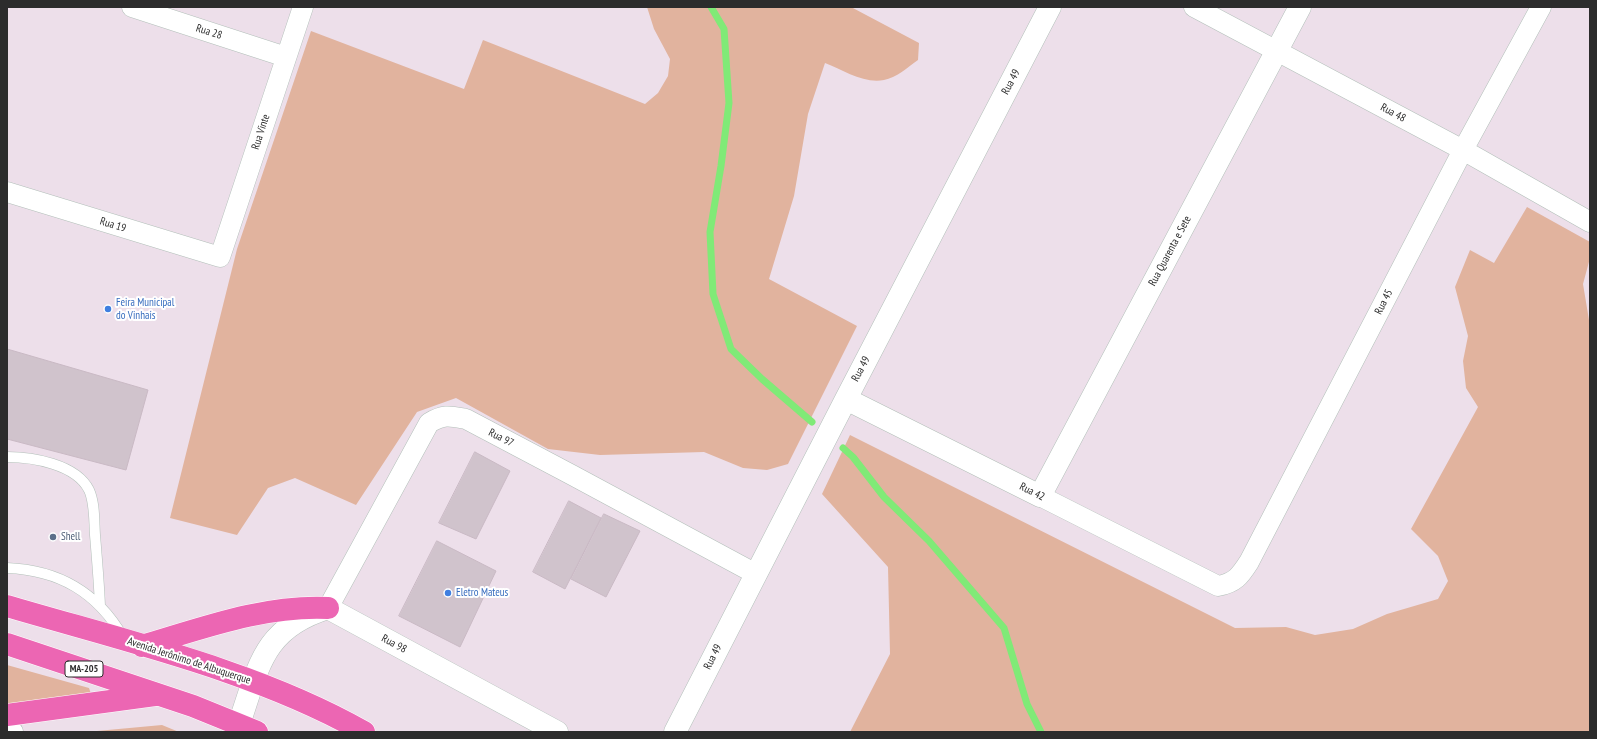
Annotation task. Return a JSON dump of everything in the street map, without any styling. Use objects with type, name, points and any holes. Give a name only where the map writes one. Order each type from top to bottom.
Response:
[{"type":"main road","name":"Avenida Jerônimo de Albuquerque","points":[[7,606],[134,643],[254,682],[295,698],[364,732]]},
{"type":"main road","points":[[134,643],[276,610],[307,607],[328,608]]},
{"type":"main road","name":"MA-205","points":[[7,644],[160,695],[244,729]]},
{"type":"main road","points":[[7,715],[160,695]]},
{"type":"street","name":"Rua 28","points":[[132,7],[286,57]]},
{"type":"street","name":"Rua Vinte","points":[[220,257],[303,7]]},
{"type":"street","name":"Rua 49","points":[[675,732],[1050,7]]},
{"type":"street","name":"Rua 48","points":[[1194,7],[1463,150],[1590,222]]},
{"type":"street","name":"Rua Quarenta e Sete","points":[[1040,496],[1300,7]]},
{"type":"street","name":"Rua 45","points":[[1218,586],[1228,584],[1241,575],[1249,562],[1463,150],[1541,7]]},
{"type":"street","name":"Rua 19","points":[[7,192],[220,257]]},
{"type":"street","name":"Rua 42","points":[[846,399],[1218,586]]},
{"type":"street","name":"Rua 97","points":[[328,608],[430,423],[440,416],[451,416],[466,419],[756,574]]},
{"type":"street","points":[[244,729],[254,682],[260,664],[272,642],[282,632],[303,617],[328,608]]},
{"type":"street","name":"Rua 98","points":[[328,608],[557,732]]},
{"type":"street","points":[[7,730],[12,732]]},
{"type":"lane","points":[[7,457],[30,458],[50,463],[68,471],[81,480],[89,490],[94,512],[100,606]]},
{"type":"lane","points":[[7,568],[46,573],[66,581],[84,592],[100,606],[134,643]]},
{"type":"shaded area","points":[[647,7],[851,7],[919,43],[918,60],[897,75],[884,80],[876,81],[861,78],[825,63],[808,114],[794,196],[769,279],[857,326],[788,464],[767,470],[743,468],[704,452],[600,455],[548,449],[456,398],[417,412],[356,505],[295,478],[268,488],[237,535],[170,518],[237,249],[311,31],[464,89],[483,40],[645,104],[658,93],[668,76],[670,59],[654,29]]},
{"type":"shaded area","points":[[1527,207],[1590,242],[1590,258],[1583,284],[1589,320],[1590,340],[1590,732],[850,732],[890,654],[888,567],[822,494],[850,435],[1235,628],[1286,627],[1315,635],[1353,629],[1387,614],[1438,599],[1448,581],[1438,556],[1411,529],[1478,407],[1466,388],[1463,361],[1468,336],[1455,287],[1470,250],[1494,263]]},
{"type":"shaded area","points":[[7,665],[89,688],[91,694],[7,705]]},
{"type":"shaded area","points":[[162,725],[179,732],[86,732]]},
{"type":"building","points":[[7,349],[148,390],[126,470],[7,439]]},
{"type":"building","points":[[475,452],[510,471],[476,539],[439,523]]},
{"type":"building","points":[[569,501],[601,518],[565,589],[533,572]]},
{"type":"building","points":[[604,514],[640,531],[606,597],[571,579]]},
{"type":"building","name":"Eletro Mateus","points":[[437,541],[496,571],[460,647],[399,616]]},
{"type":"waterway","points":[[711,7],[724,29],[729,103],[721,166],[710,232],[713,294],[731,349],[762,379],[812,422]]},
{"type":"waterway","points":[[843,448],[853,457],[884,497],[929,541],[1004,628],[1027,704],[1041,732]]},
{"type":"place","name":"Feira Municipal do Vinhais","points":[[108,309]]},
{"type":"place","name":"Shell","points":[[53,537]]},
{"type":"place","name":"Eletro Mateus","points":[[448,593]]}]
